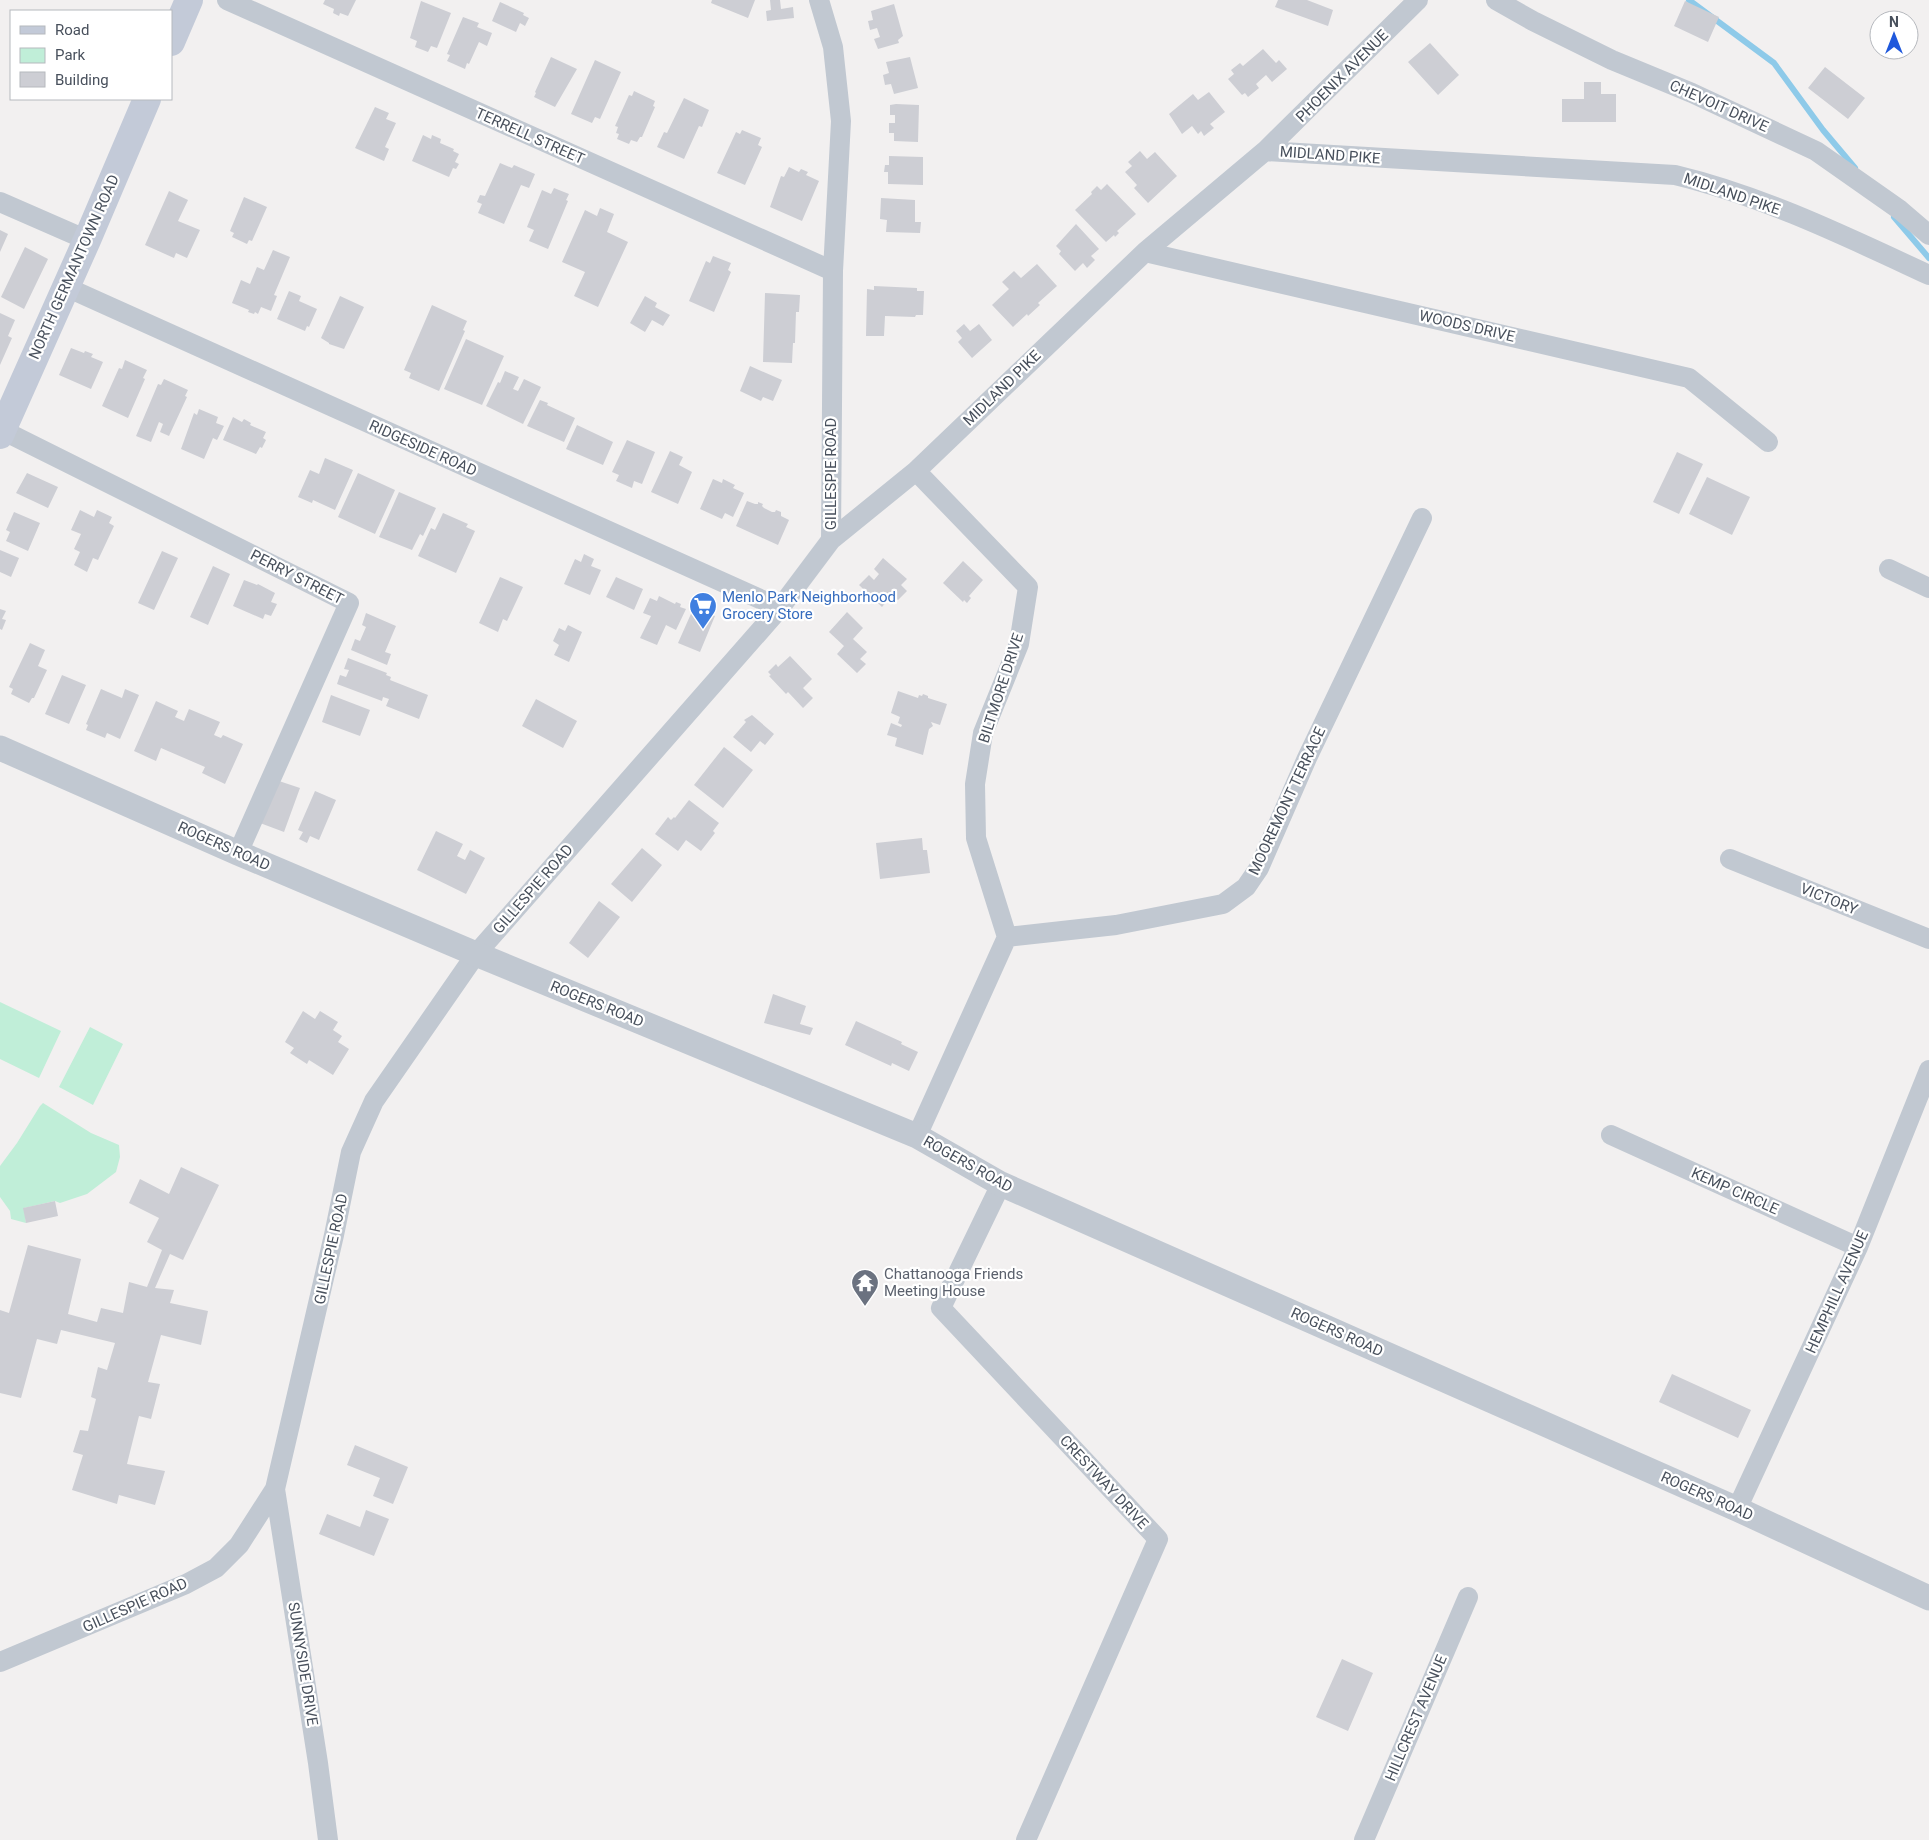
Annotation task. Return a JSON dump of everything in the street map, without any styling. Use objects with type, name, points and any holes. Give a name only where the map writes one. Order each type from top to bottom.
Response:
[{"type":"main road","points":[[172,40],[189,0]]},
{"type":"main road","name":"NORTH GERMANTOWN ROAD","points":[[1,431],[66,288],[147,100]]},
{"type":"street","name":"TERRELL STREET","points":[[227,0],[833,271]]},
{"type":"street","name":"GILLESPIE ROAD","points":[[0,1662],[159,1595],[216,1568],[239,1545],[275,1489],[352,1152],[374,1101],[476,954],[780,608],[831,540],[833,271],[841,121],[833,47],[819,0]]},
{"type":"street","name":"PHOENIX AVENUE","points":[[1265,151],[1418,0]]},
{"type":"street","name":"CHEVOIT DRIVE","points":[[1496,0],[1533,22],[1612,60],[1692,93],[1816,151],[1900,210],[1929,235]]},
{"type":"street","name":"MIDLAND PIKE","points":[[831,540],[916,471],[1145,252],[1265,151],[1675,175],[1712,184],[1828,228],[1929,275]]},
{"type":"street","points":[[0,202],[87,240]]},
{"type":"street","name":"WOODS DRIVE","points":[[1145,252],[1690,378],[1768,442]]},
{"type":"street","name":"RIDGESIDE ROAD","points":[[66,288],[780,608]]},
{"type":"street","name":"PERRY STREET","points":[[1,431],[349,603],[238,853]]},
{"type":"street","name":"BILTMORE DRIVE","points":[[916,471],[1028,587],[1019,644],[984,733],[974,784],[976,838],[1007,937]]},
{"type":"street","name":"MOOREMONT TERRACE","points":[[1007,937],[1116,925],[1223,904],[1246,887],[1259,868],[1307,758],[1422,518]]},
{"type":"street","points":[[1889,569],[1929,588]]},
{"type":"street","name":"ROGERS ROAD","points":[[0,748],[238,853],[476,954],[916,1136],[1001,1184],[1737,1509],[1929,1598]]},
{"type":"street","name":"VICTORY","points":[[1730,859],[1929,939]]},
{"type":"street","points":[[916,1136],[1007,937]]},
{"type":"street","name":"HEMPHILL AVENUE","points":[[1737,1509],[1858,1247],[1929,1070]]},
{"type":"street","name":"KEMP CIRCLE","points":[[1611,1135],[1858,1247]]},
{"type":"street","name":"CRESTWAY DRIVE","points":[[1001,1184],[941,1308],[1158,1539],[1026,1840]]},
{"type":"street","name":"SUNNYSIDE DRIVE","points":[[275,1489],[318,1762],[328,1840]]},
{"type":"street","name":"HILLCREST AVENUE","points":[[1364,1840],[1468,1597]]},
{"type":"green space","points":[[0,1002],[61,1031],[39,1078],[0,1059]]},
{"type":"green space","points":[[90,1027],[123,1044],[93,1105],[59,1087]]},
{"type":"green space","points":[[43,1103],[91,1133],[119,1145],[120,1157],[116,1172],[87,1194],[60,1203],[55,1201],[24,1208],[26,1223],[11,1219],[10,1211],[0,1197],[0,1166]]},
{"type":"building","points":[[325,0],[356,0],[348,16],[340,13],[339,16],[333,13],[334,9],[323,4]]},
{"type":"building","points":[[712,0],[755,0],[748,18],[711,3]]},
{"type":"building","points":[[770,0],[780,0],[781,9],[793,7],[794,18],[767,21],[766,11],[771,10]]},
{"type":"building","points":[[1278,0],[1307,0],[1333,10],[1328,26],[1275,7]]},
{"type":"building","points":[[421,1],[451,13],[437,48],[431,46],[428,52],[415,47],[417,41],[410,38]]},
{"type":"building","points":[[1685,1],[1719,17],[1708,42],[1674,26]]},
{"type":"building","points":[[500,2],[524,13],[523,15],[529,18],[525,26],[520,23],[516,32],[492,21]]},
{"type":"building","points":[[894,4],[903,36],[898,40],[899,43],[878,49],[874,39],[880,37],[877,28],[870,30],[868,21],[873,20],[871,11]]},
{"type":"building","points":[[463,17],[479,23],[477,27],[492,33],[487,46],[479,42],[465,69],[447,61],[450,55],[447,54]]},
{"type":"building","points":[[1430,43],[1459,75],[1438,95],[1408,62]]},
{"type":"building","points":[[1263,49],[1276,63],[1279,60],[1287,69],[1272,82],[1266,75],[1256,84],[1259,88],[1248,97],[1245,93],[1242,95],[1228,79],[1234,74],[1231,70],[1240,63],[1243,66]]},
{"type":"building","points":[[551,57],[577,69],[555,107],[534,97]]},
{"type":"building","points":[[910,57],[918,88],[894,94],[891,84],[885,85],[883,75],[889,73],[886,62]]},
{"type":"building","points":[[595,60],[621,72],[600,119],[595,117],[592,123],[571,114]]},
{"type":"building","points":[[1825,67],[1865,98],[1848,119],[1808,88]]},
{"type":"building","points":[[1584,82],[1601,82],[1601,94],[1616,94],[1616,122],[1562,122],[1562,99],[1584,99]]},
{"type":"building","points":[[634,91],[655,101],[653,106],[655,107],[642,137],[637,142],[631,140],[629,144],[617,139],[619,134],[616,133],[618,127],[615,126],[629,95],[632,96]]},
{"type":"building","points":[[1209,92],[1225,112],[1210,124],[1214,128],[1204,136],[1201,131],[1198,134],[1192,126],[1182,134],[1169,114],[1193,94],[1198,100]]},
{"type":"building","points":[[684,98],[709,110],[702,127],[699,126],[684,159],[657,147],[664,132],[667,133]]},
{"type":"building","points":[[890,105],[919,105],[918,142],[894,141],[894,133],[889,133],[889,123],[895,123],[895,115],[890,115]]},
{"type":"building","points":[[375,107],[389,113],[386,119],[396,123],[385,147],[389,149],[384,161],[355,148]]},
{"type":"building","points":[[742,130],[761,138],[758,145],[762,147],[745,185],[717,173],[736,132],[740,134]]},
{"type":"building","points":[[423,135],[431,139],[432,135],[441,139],[440,143],[454,149],[453,151],[459,154],[455,162],[459,164],[456,169],[453,168],[449,177],[412,161]]},
{"type":"building","points":[[1140,151],[1147,159],[1155,152],[1177,176],[1148,203],[1134,188],[1137,185],[1125,172],[1132,166],[1128,162]]},
{"type":"building","points":[[889,156],[923,157],[923,185],[888,184],[888,172],[884,172],[885,165],[889,165]]},
{"type":"building","points":[[500,163],[512,168],[514,165],[535,174],[529,188],[521,185],[504,224],[478,213],[482,204],[477,202],[480,195],[485,196]]},
{"type":"building","points":[[789,167],[799,172],[801,169],[808,172],[806,175],[819,181],[802,221],[770,207],[781,176],[784,177]]},
{"type":"building","points":[[1107,184],[1136,214],[1117,231],[1119,233],[1115,237],[1114,235],[1106,242],[1075,210],[1092,194],[1091,192],[1097,186],[1101,190]]},
{"type":"building","points":[[554,188],[569,194],[566,200],[568,201],[548,249],[529,241],[534,230],[527,227],[542,190],[551,194]]},
{"type":"building","points":[[169,191],[188,200],[178,221],[200,230],[187,258],[176,253],[174,258],[145,245]]},
{"type":"building","points":[[244,197],[267,207],[252,241],[249,240],[247,244],[232,237],[234,233],[230,231]]},
{"type":"building","points":[[881,198],[915,200],[915,222],[921,222],[920,233],[886,232],[887,220],[880,219]]},
{"type":"building","points":[[600,208],[614,214],[607,232],[628,242],[598,307],[574,296],[585,272],[562,262],[585,210],[597,216]]},
{"type":"building","points":[[1076,224],[1099,249],[1091,256],[1095,260],[1087,268],[1083,263],[1075,271],[1059,254],[1061,251],[1056,246]]},
{"type":"building","points":[[0,230],[8,234],[0,252]]},
{"type":"building","points":[[25,247],[48,259],[24,309],[1,297]]},
{"type":"building","points":[[273,250],[290,257],[274,295],[277,296],[271,311],[261,307],[258,314],[255,312],[254,314],[232,303],[241,280],[250,284],[257,267],[264,270]]},
{"type":"building","points":[[713,256],[731,263],[728,270],[731,272],[714,312],[689,301],[706,261],[710,263]]},
{"type":"building","points":[[1037,264],[1057,286],[1038,303],[1040,305],[1013,327],[992,305],[1009,289],[1002,282],[1014,271],[1021,278]]},
{"type":"building","points":[[874,286],[917,288],[917,291],[924,291],[923,315],[916,315],[915,317],[885,316],[884,336],[866,336],[867,289],[874,290]]},
{"type":"building","points":[[289,291],[301,296],[299,301],[317,309],[309,327],[307,326],[305,331],[277,319]]},
{"type":"building","points":[[765,293],[800,295],[799,312],[796,312],[792,363],[763,362]]},
{"type":"building","points":[[340,296],[364,307],[344,349],[329,344],[321,338]]},
{"type":"building","points":[[645,296],[657,303],[655,307],[670,315],[663,326],[652,320],[645,332],[630,323]]},
{"type":"building","points":[[432,305],[467,321],[463,330],[465,331],[439,391],[409,378],[411,373],[404,370]]},
{"type":"building","points":[[0,313],[15,320],[8,336],[12,338],[0,365]]},
{"type":"building","points":[[964,324],[970,331],[979,324],[992,340],[972,358],[958,342],[962,338],[956,331]]},
{"type":"building","points":[[466,339],[504,356],[482,405],[444,389]]},
{"type":"building","points":[[71,348],[93,354],[91,357],[103,362],[91,389],[59,375]]},
{"type":"building","points":[[125,360],[147,370],[128,418],[102,406],[119,368],[122,369]]},
{"type":"building","points":[[750,366],[782,380],[773,401],[763,397],[761,401],[740,391]]},
{"type":"building","points":[[505,371],[519,377],[513,389],[518,391],[524,379],[541,387],[523,424],[486,406]]},
{"type":"building","points":[[164,379],[188,390],[185,396],[187,397],[169,436],[160,432],[163,424],[159,422],[151,442],[136,436],[158,384],[161,385]]},
{"type":"building","points":[[540,400],[575,418],[564,442],[527,426]]},
{"type":"building","points":[[199,409],[218,417],[216,423],[224,426],[217,440],[213,438],[204,459],[181,449],[194,413],[197,415]]},
{"type":"building","points":[[233,417],[242,422],[244,419],[251,423],[250,425],[266,432],[263,438],[266,440],[256,454],[223,440]]},
{"type":"building","points":[[577,425],[613,442],[603,465],[566,449]]},
{"type":"building","points":[[627,440],[655,452],[642,484],[634,481],[632,488],[616,481],[619,475],[612,472]]},
{"type":"building","points":[[670,451],[683,457],[679,465],[692,472],[678,504],[651,492]]},
{"type":"building","points":[[1677,452],[1703,464],[1679,514],[1653,502]]},
{"type":"building","points":[[325,458],[353,470],[335,510],[313,500],[312,503],[298,497],[310,470],[319,474]]},
{"type":"building","points":[[27,473],[58,487],[48,508],[16,493]]},
{"type":"building","points":[[358,473],[395,490],[375,534],[338,517]]},
{"type":"building","points":[[1707,477],[1750,497],[1732,535],[1689,514]]},
{"type":"building","points":[[713,479],[722,483],[723,479],[735,485],[733,488],[744,493],[733,517],[725,513],[722,519],[700,509]]},
{"type":"building","points":[[399,492],[436,508],[423,536],[420,534],[412,550],[379,537]]},
{"type":"building","points":[[747,501],[763,504],[764,508],[772,512],[776,510],[781,512],[781,516],[789,520],[778,545],[736,526]]},
{"type":"building","points":[[80,510],[94,517],[97,510],[112,517],[109,523],[114,526],[98,560],[93,558],[87,572],[74,565],[80,552],[74,549],[81,534],[71,530]]},
{"type":"building","points":[[14,512],[40,523],[28,551],[6,541],[10,532],[6,530]]},
{"type":"building","points":[[443,513],[468,524],[466,527],[475,531],[456,573],[418,556],[431,528],[435,530]]},
{"type":"building","points":[[0,550],[19,558],[11,577],[0,572]]},
{"type":"building","points":[[162,551],[178,558],[154,610],[138,603]]},
{"type":"building","points":[[584,554],[594,559],[591,566],[601,570],[590,595],[564,584],[575,559],[581,562]]},
{"type":"building","points":[[883,558],[907,579],[901,585],[907,591],[898,600],[892,595],[882,607],[859,585],[869,575],[874,580],[879,574],[874,569]]},
{"type":"building","points":[[963,561],[983,580],[969,596],[971,598],[967,603],[964,600],[963,602],[943,583]]},
{"type":"building","points":[[213,566],[230,574],[208,625],[190,617]]},
{"type":"building","points":[[500,577],[523,587],[507,621],[503,619],[498,632],[479,623]]},
{"type":"building","points":[[616,577],[643,589],[634,610],[606,597]]},
{"type":"building","points":[[244,580],[258,584],[275,593],[271,602],[277,604],[271,616],[265,614],[263,619],[233,606]]},
{"type":"building","points":[[659,596],[675,604],[676,602],[681,604],[680,607],[686,609],[676,630],[666,625],[657,645],[640,638],[651,616],[643,613],[650,598],[657,601]]},
{"type":"building","points":[[694,607],[715,616],[700,652],[678,643]]},
{"type":"building","points":[[0,609],[6,611],[2,619],[6,620],[2,630],[0,629]]},
{"type":"building","points":[[847,612],[863,628],[853,639],[867,652],[860,659],[866,664],[857,673],[837,654],[844,646],[829,632]]},
{"type":"building","points":[[366,613],[396,626],[385,652],[391,654],[387,665],[351,650],[355,639],[360,641],[366,627],[362,625]]},
{"type":"building","points":[[568,625],[582,632],[569,662],[554,655],[559,645],[553,641],[559,628],[565,631]]},
{"type":"building","points":[[30,643],[45,650],[38,666],[47,670],[34,698],[29,703],[11,694],[13,689],[9,687]]},
{"type":"building","points":[[790,656],[812,679],[803,688],[813,698],[803,708],[788,692],[786,694],[769,676],[771,675],[768,672],[776,664],[778,667]]},
{"type":"building","points":[[348,658],[387,673],[386,675],[391,677],[390,680],[428,695],[419,719],[386,706],[389,699],[383,697],[382,701],[337,684],[340,675],[346,677],[349,670],[344,669]]},
{"type":"building","points":[[62,675],[86,685],[69,724],[45,714]]},
{"type":"building","points":[[101,689],[122,698],[125,689],[139,695],[120,739],[107,733],[105,738],[86,730],[88,725],[86,724]]},
{"type":"building","points":[[898,691],[918,698],[919,695],[922,696],[923,694],[928,696],[928,698],[947,704],[940,725],[931,722],[933,726],[929,729],[923,755],[895,746],[897,738],[887,735],[891,723],[901,727],[902,725],[898,723],[900,717],[891,713]]},
{"type":"building","points":[[331,695],[370,710],[360,736],[322,722]]},
{"type":"building","points":[[536,699],[577,721],[563,748],[522,726]]},
{"type":"building","points":[[156,701],[178,711],[175,717],[184,721],[189,709],[220,722],[214,735],[221,738],[223,735],[243,744],[225,784],[202,773],[205,767],[161,748],[156,761],[134,751]]},
{"type":"building","points":[[752,715],[774,734],[765,745],[760,741],[751,752],[733,737],[746,722],[744,720]]},
{"type":"building","points":[[724,747],[753,770],[723,808],[694,785]]},
{"type":"building","points":[[276,780],[300,788],[284,832],[260,823]]},
{"type":"building","points":[[315,791],[336,800],[319,840],[310,836],[307,843],[299,839],[303,832],[298,830]]},
{"type":"building","points":[[689,800],[719,823],[713,831],[715,833],[701,851],[686,840],[678,851],[655,834],[668,817],[671,820],[675,818]]},
{"type":"building","points":[[436,831],[463,844],[457,856],[465,860],[470,850],[485,858],[466,894],[417,870]]},
{"type":"building","points":[[922,838],[923,850],[927,850],[930,873],[880,879],[876,843]]},
{"type":"building","points":[[642,848],[662,865],[632,902],[611,884]]},
{"type":"building","points":[[599,901],[620,917],[588,958],[569,943]]},
{"type":"building","points":[[773,994],[806,1006],[800,1024],[813,1028],[810,1035],[764,1023]]},
{"type":"building","points":[[303,1011],[315,1019],[320,1011],[338,1022],[333,1030],[342,1036],[338,1042],[349,1049],[333,1075],[309,1060],[307,1064],[290,1053],[294,1048],[285,1042]]},
{"type":"building","points":[[856,1021],[902,1042],[901,1044],[918,1052],[909,1071],[892,1063],[891,1066],[845,1045]]},
{"type":"building","points":[[181,1167],[219,1185],[183,1260],[170,1254],[155,1288],[174,1290],[170,1303],[208,1311],[201,1345],[161,1335],[148,1382],[160,1384],[151,1419],[139,1416],[127,1464],[165,1471],[155,1505],[119,1495],[117,1504],[72,1490],[83,1455],[73,1452],[80,1430],[88,1431],[96,1399],[91,1397],[98,1367],[107,1370],[115,1343],[61,1330],[57,1344],[37,1339],[21,1398],[0,1393],[0,1310],[9,1313],[28,1245],[81,1259],[68,1314],[97,1322],[101,1308],[123,1313],[129,1282],[147,1287],[162,1250],[147,1242],[159,1218],[129,1203],[140,1179],[169,1194]]},
{"type":"building","points":[[55,1201],[58,1216],[26,1223],[23,1208]]},
{"type":"building","points":[[1672,1374],[1751,1410],[1738,1438],[1659,1402]]},
{"type":"building","points":[[355,1445],[408,1467],[393,1504],[373,1496],[380,1478],[347,1465]]},
{"type":"building","points":[[366,1510],[389,1519],[374,1556],[319,1534],[327,1514],[360,1527]]},
{"type":"building","points":[[1342,1659],[1373,1673],[1348,1731],[1316,1717]]},
{"type":"waterway","points":[[1689,0],[1774,63],[1823,130],[1855,168]]},
{"type":"waterway","points":[[1894,217],[1929,258]]},
{"type":"place","name":"Menlo Park Neighborhood Grocery Store","points":[[703,630]]},
{"type":"place","name":"Chattanooga Friends Meeting House","points":[[865,1307]]}]
